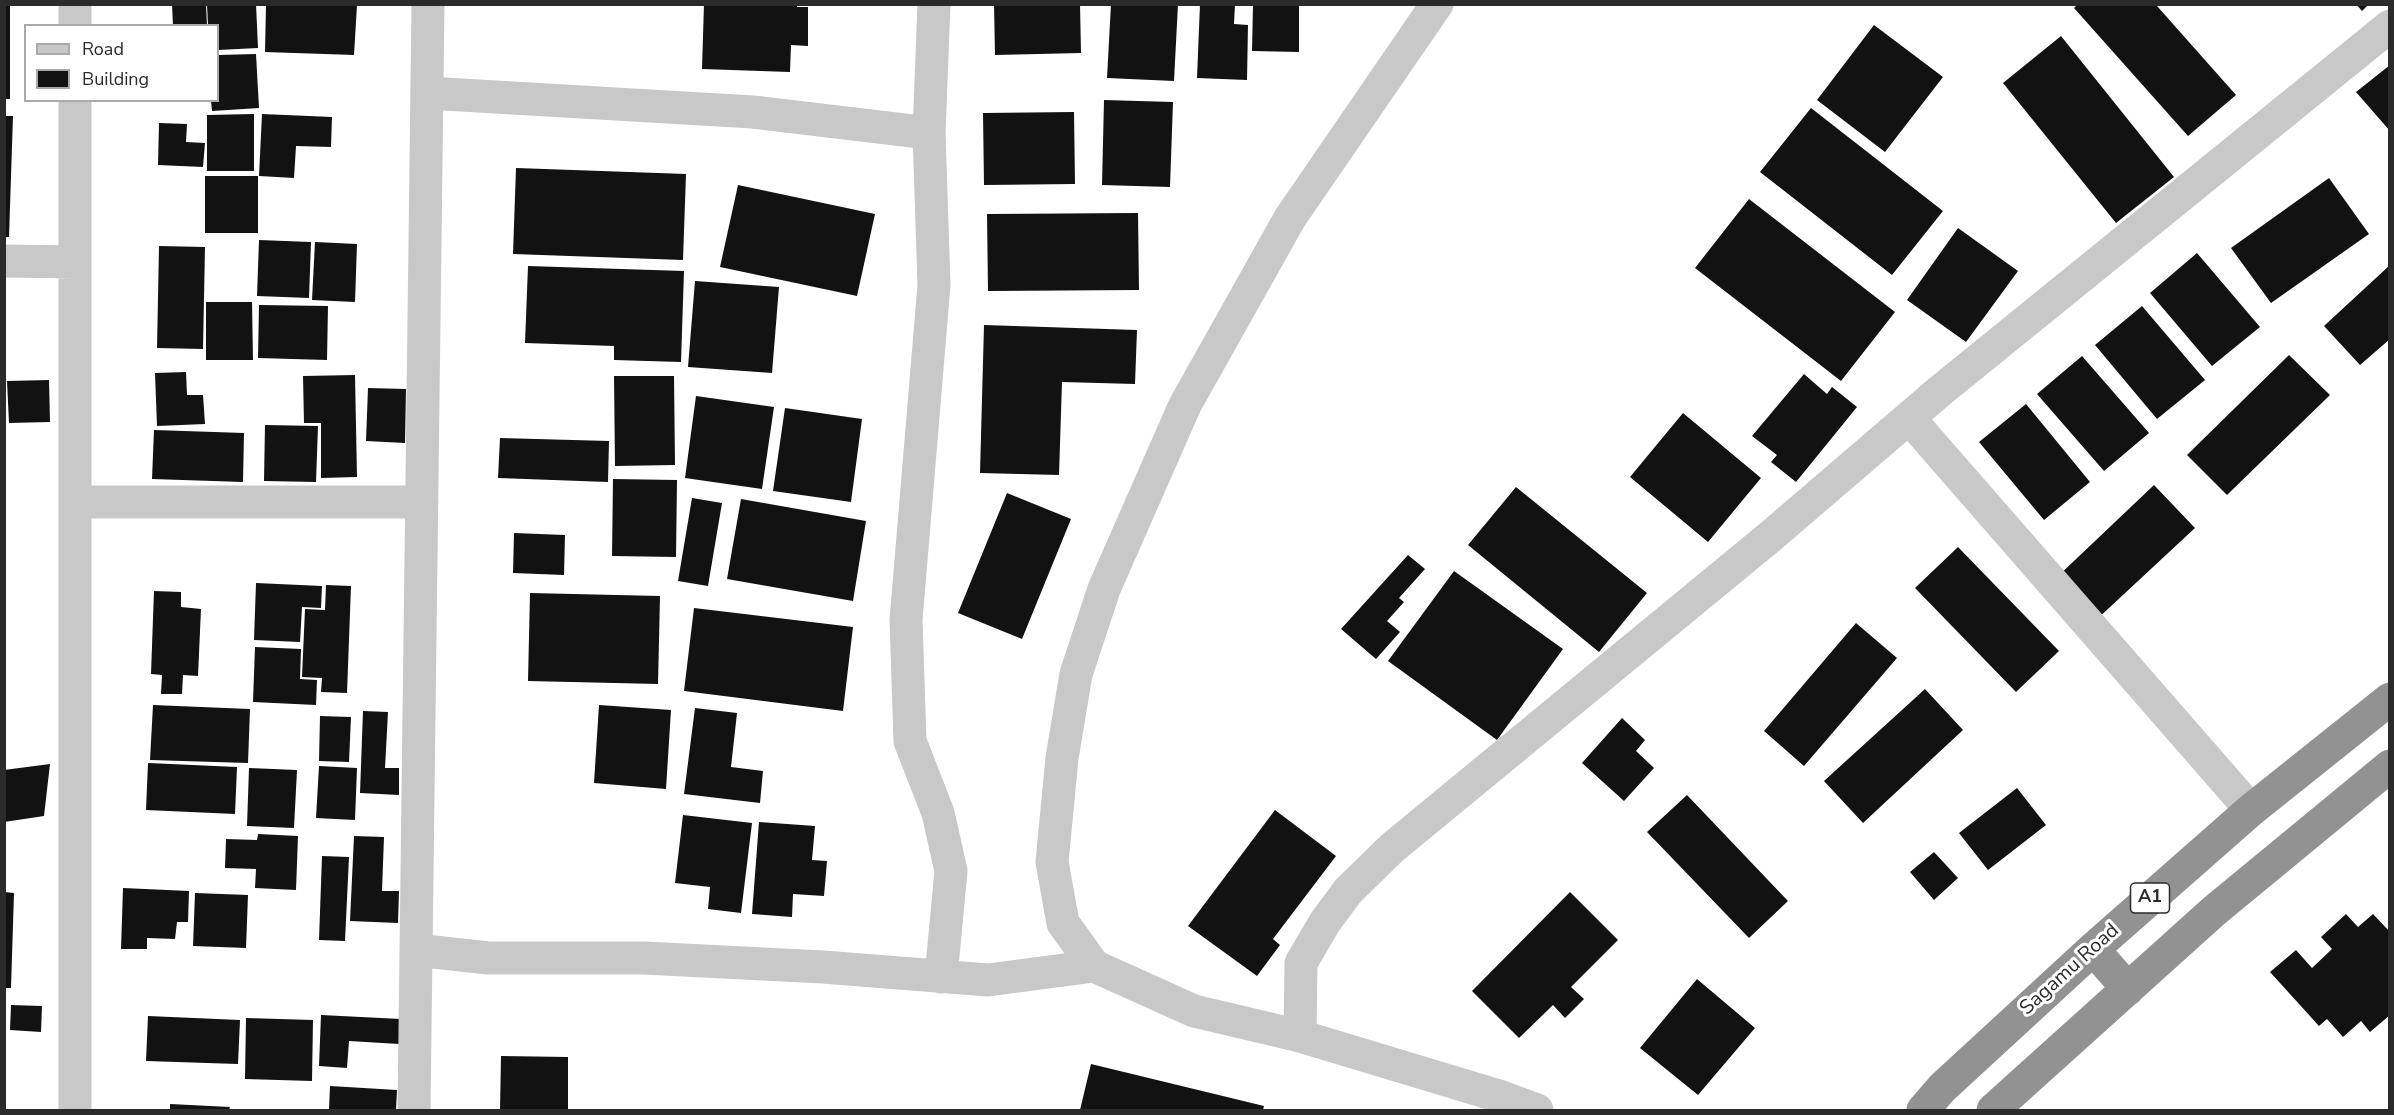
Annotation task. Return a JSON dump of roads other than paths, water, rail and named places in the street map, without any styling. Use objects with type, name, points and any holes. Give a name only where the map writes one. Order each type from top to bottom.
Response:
[{"type":"highway","name":"Sagamu Road","points":[[1923,1110],[1942,1088],[2092,949],[2251,810],[2390,699]]},
{"type":"highway","name":"A1","points":[[1993,1110],[2214,911],[2390,766]]},
{"type":"highway","points":[[2092,949],[2128,989]]},
{"type":"street","points":[[75,4],[75,24]]},
{"type":"street","points":[[414,1110],[428,4]]},
{"type":"street","points":[[934,4],[929,133],[934,285],[906,620],[910,741],[938,813],[951,871],[941,977]]},
{"type":"street","points":[[1437,4],[1290,218],[1185,405],[1104,589],[1076,674],[1062,758],[1052,862],[1064,923],[1095,966],[1194,1011],[1300,1036],[1499,1096],[1537,1110]]},
{"type":"street","points":[[1300,1036],[1301,963],[1325,922],[1348,891],[1392,848],[1762,543],[1909,418],[2390,27]]},
{"type":"street","points":[[427,93],[753,112],[929,133]]},
{"type":"street","points":[[75,102],[75,1110]]},
{"type":"street","points":[[4,261],[75,262]]},
{"type":"street","points":[[1909,418],[2251,810]]},
{"type":"street","points":[[75,502],[422,502]]},
{"type":"street","points":[[416,950],[488,958],[644,958],[823,967],[988,980],[1095,966]]}]
